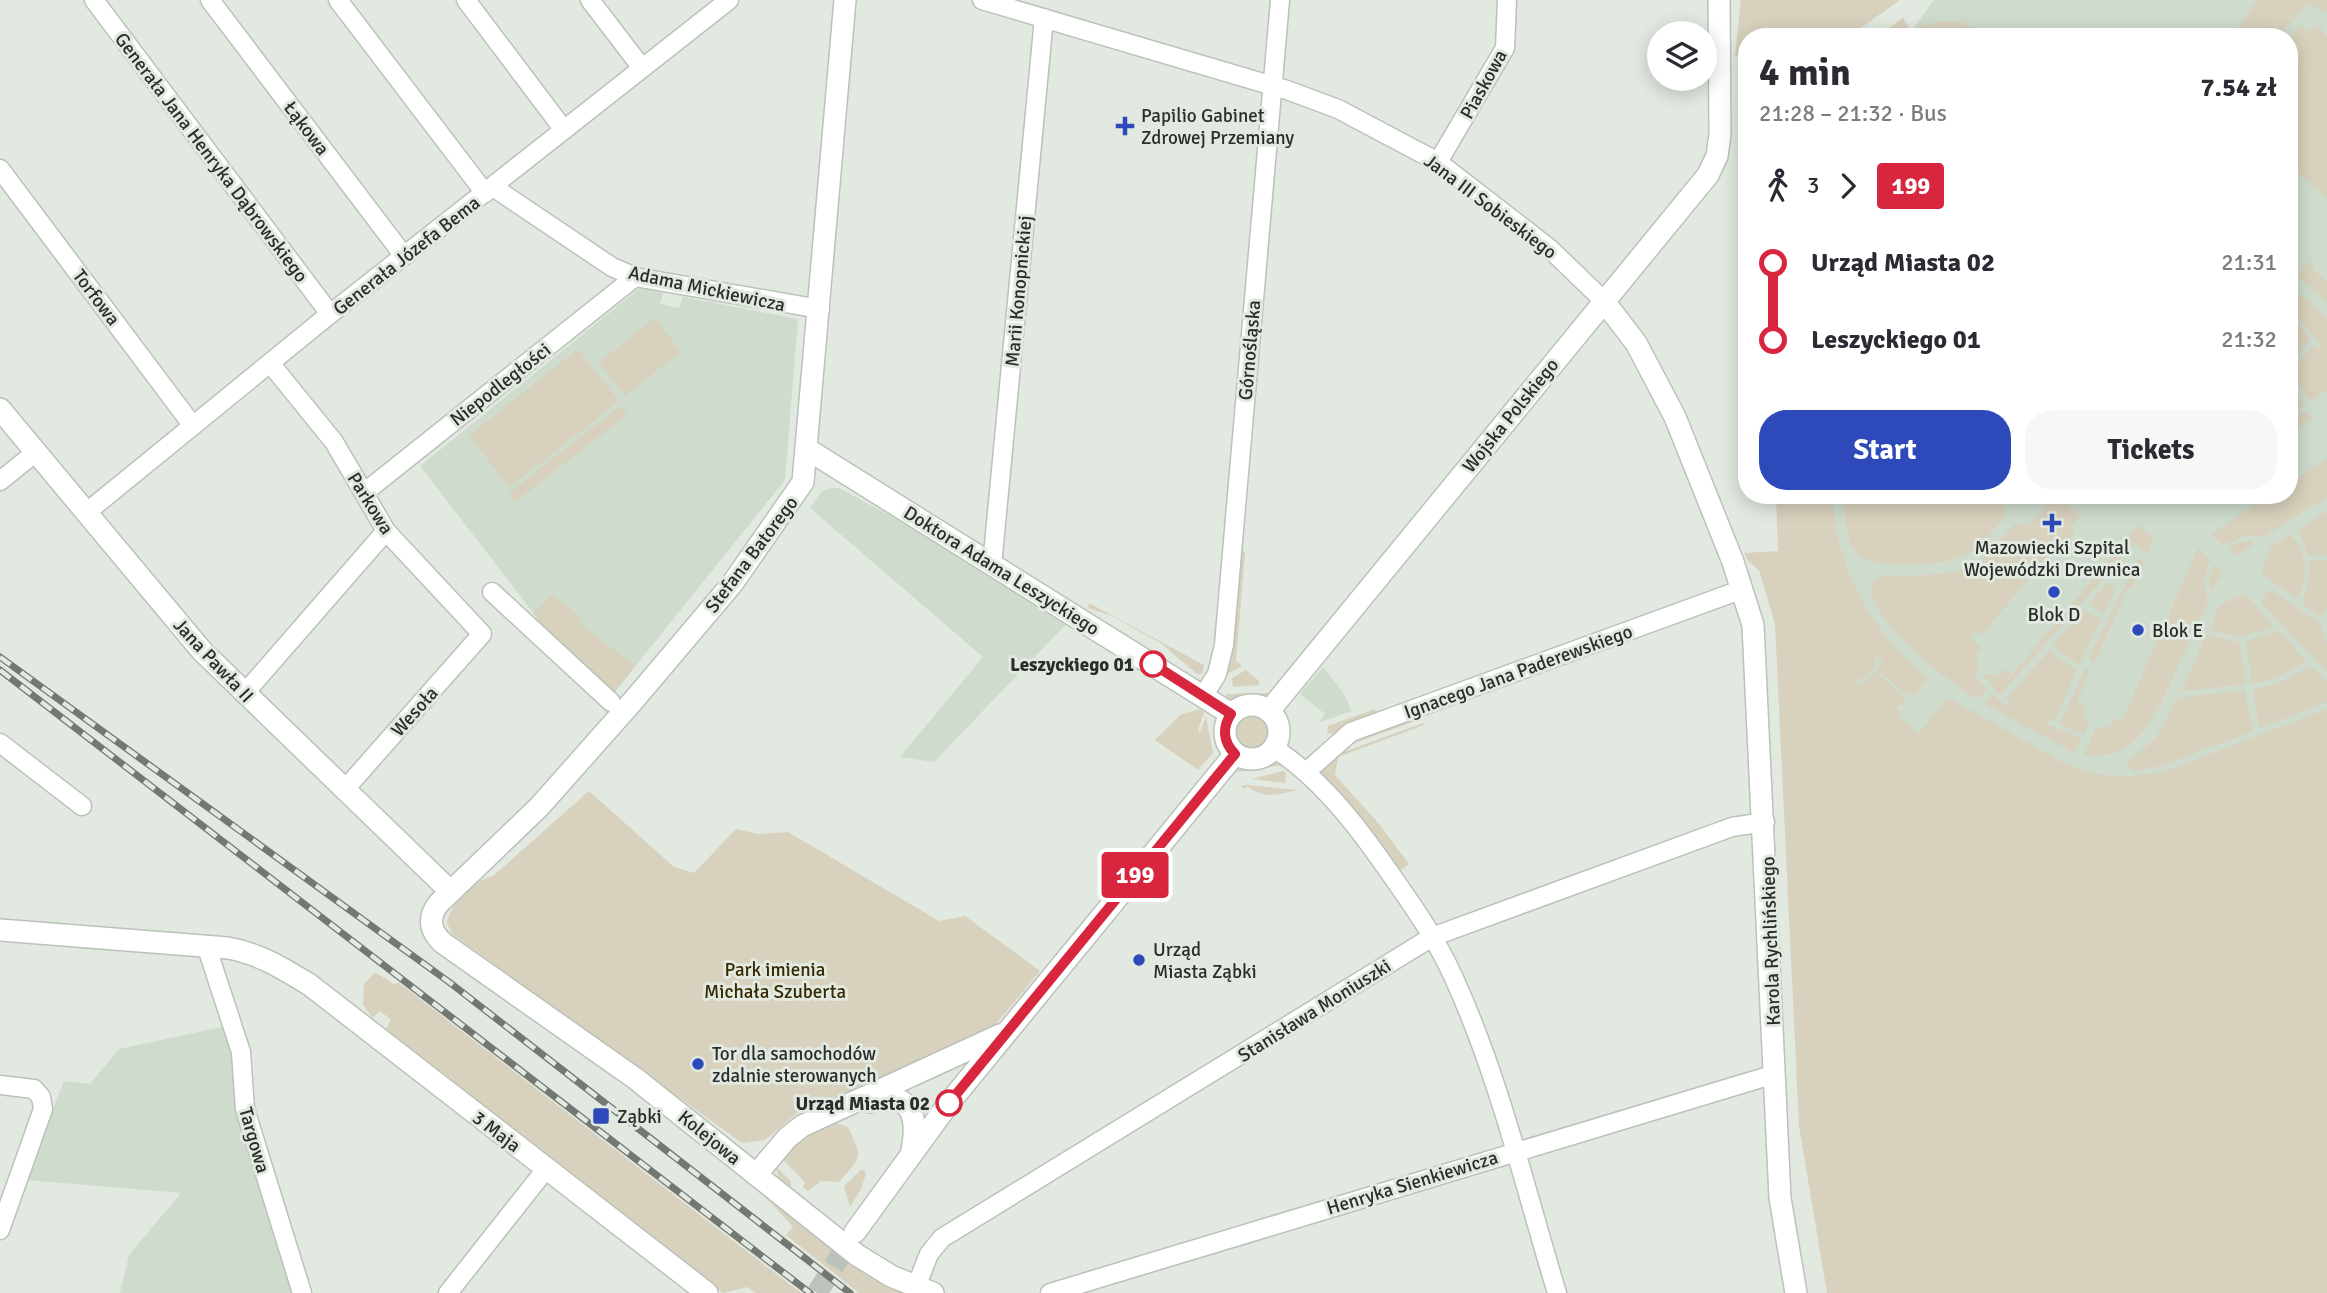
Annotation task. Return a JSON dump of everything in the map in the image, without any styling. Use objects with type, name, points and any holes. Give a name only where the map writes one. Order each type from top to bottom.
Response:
[{"type":"street","name":"Generała Jana Henryka Dąbrowskiego","points":[[94,0],[330,314]]},
{"type":"street","name":"Łąkowa","points":[[210,0],[404,256]]},
{"type":"street","name":"Adama Mickiewicza","points":[[338,0],[489,190],[612,267],[635,277],[820,309]]},
{"type":"street","points":[[466,0],[564,130]]},
{"type":"street","points":[[590,0],[642,68]]},
{"type":"street","name":"Generała Józefa Bema","points":[[87,512],[330,314],[729,0]]},
{"type":"street","name":"Stefana Batorego","points":[[430,920],[433,910],[450,891],[547,799],[732,584],[800,489],[807,449],[820,309],[845,0]]},
{"type":"street","name":"Jana III Sobieskiego","points":[[982,0],[1273,86],[1338,109],[1438,162],[1549,248],[1603,300],[1636,343],[1661,387],[1708,495],[1743,589]]},
{"type":"street","name":"Górnośląska","points":[[1204,695],[1217,674],[1224,645],[1280,0]]},
{"type":"street","name":"Piaskowa","points":[[1438,162],[1505,48],[1507,0]]},
{"type":"street","name":"Wojska Polskiego","points":[[1269,711],[1707,175],[1717,156],[1721,108],[1719,0]]},
{"type":"street","name":"Marii Konopnickiej","points":[[988,563],[993,555],[1044,18]]},
{"type":"street","name":"Torfowa","points":[[0,169],[193,426]]},
{"type":"street","name":"Niepodległości","points":[[365,492],[635,277]]},
{"type":"street","name":"Parkowa","points":[[270,363],[334,442],[387,531],[482,634]]},
{"type":"street","name":"Jana Pawła II","points":[[0,409],[202,651],[450,891]]},
{"type":"street","name":"Doktora Adama Leszyckiego","points":[[807,449],[1231,714]]},
{"type":"street","points":[[0,481],[36,452]]},
{"type":"street","points":[[244,694],[331,591],[387,531]]},
{"type":"street","name":"Ignacego Jana Paderewskiego","points":[[1306,772],[1351,732],[1743,589]]},
{"type":"street","name":"Karola Rychlińskiego","points":[[1743,589],[1756,644],[1780,1198],[1796,1293]]},
{"type":"street","points":[[492,592],[611,702]]},
{"type":"street","name":"Wesoła","points":[[346,788],[482,634]]},
{"type":"street","points":[[1252,705],[1269,711],[1279,733],[1274,748],[1265,757],[1254,760],[1235,754],[1227,745],[1224,732],[1231,714],[1252,705]]},
{"type":"street","points":[[0,743],[82,806]]},
{"type":"street","points":[[1274,748],[1306,772],[1363,835],[1432,937],[1466,1006],[1557,1293]]},
{"type":"street","points":[[855,1233],[911,1152],[1235,754]]},
{"type":"street","name":"Stanisława Moniuszki","points":[[925,1290],[929,1254],[942,1238],[1432,937],[1732,827],[1765,822]]},
{"type":"street","name":"Kolejowa","points":[[430,920],[434,932],[443,943],[636,1079],[856,1255],[925,1290]]},
{"type":"street","name":"3 Maja","points":[[0,930],[206,945],[241,951],[286,971],[310,985],[708,1293]]},
{"type":"street","name":"Targowa","points":[[206,945],[242,1052],[245,1109],[302,1293]]},
{"type":"street","points":[[757,1175],[793,1133],[1009,1031]]},
{"type":"street","name":"Henryka Sienkiewicza","points":[[1050,1293],[1513,1151],[1776,1074]]},
{"type":"street","points":[[0,1085],[34,1089],[41,1097],[43,1109],[0,1230]]},
{"type":"street","points":[[850,1106],[885,1098],[906,1104],[916,1123],[911,1152]]},
{"type":"street","points":[[448,1293],[546,1169]]},
{"type":"shaded area","name":"Mazowiecki Szpital Wojewódzki Drewnica","points":[[1934,0],[2327,0],[2327,718],[1796,914],[1776,504],[2298,504],[2298,28],[1913,28]]},
{"type":"shaded area","points":[[640,288],[663,293],[660,304],[679,308],[683,297],[798,319],[785,480],[613,694],[556,642],[420,466]]},
{"type":"shaded area","points":[[839,488],[887,514],[1071,619],[934,762],[900,757],[983,657],[810,508],[821,492]]},
{"type":"shaded area","points":[[1323,667],[1342,691],[1352,711],[1318,723],[1325,714],[1300,694]]},
{"type":"shaded area","points":[[231,1025],[299,1293],[120,1293],[129,1255],[181,1193],[25,1180],[64,1081],[90,1084],[119,1049]]},
{"type":"green space","points":[[1741,0],[1900,0],[1861,28],[1738,28]]},
{"type":"green space","points":[[2257,0],[2327,0],[2327,10],[2322,13],[2309,3],[2286,28],[2238,28]]},
{"type":"green space","points":[[1903,18],[1909,28],[1889,28]]},
{"type":"green space","points":[[1944,21],[1975,28],[1919,28]]},
{"type":"green space","points":[[2301,25],[2308,31],[2319,25],[2327,37],[2327,198],[2298,172],[2298,28]]},
{"type":"green space","points":[[1738,28],[1738,56],[1735,56]]},
{"type":"green space","points":[[2309,261],[2313,265],[2312,268],[2327,281],[2327,302],[2298,277]]},
{"type":"green space","points":[[2298,292],[2327,318],[2327,391],[2311,401],[2298,384],[2298,363],[2314,345],[2319,348],[2322,345],[2298,318]]},
{"type":"green space","points":[[655,318],[681,352],[625,396],[599,362]]},
{"type":"green space","points":[[2298,325],[2311,339],[2298,354]]},
{"type":"green space","points":[[578,349],[619,401],[510,487],[469,436]]},
{"type":"green space","points":[[2298,395],[2305,404],[2298,409]]},
{"type":"green space","points":[[620,406],[627,415],[515,502],[509,493]]},
{"type":"green space","points":[[2306,411],[2312,419],[2298,428],[2298,416]]},
{"type":"green space","points":[[2327,459],[2327,497],[2264,537],[2244,536],[2223,545],[2211,535],[2256,504],[2298,504],[2298,478]]},
{"type":"green space","points":[[1776,504],[1833,504],[1841,549],[1860,597],[1889,639],[1927,678],[1914,696],[1910,693],[1907,695],[1876,669],[1883,662],[1877,656],[1873,661],[1877,665],[1863,680],[1859,677],[1856,682],[1862,686],[1875,671],[1907,699],[1896,708],[1900,712],[1906,709],[1899,717],[1919,733],[1944,702],[1953,700],[2063,763],[2096,774],[2126,777],[2167,771],[2327,709],[2327,1293],[1827,1293],[1799,1126],[1775,624],[1759,570],[1748,561],[1744,553],[1778,551]]},
{"type":"green space","points":[[1844,504],[2002,504],[2006,510],[2003,518],[1972,551],[1939,562],[1908,565],[1865,559],[1857,553],[1850,541]]},
{"type":"green space","points":[[2048,504],[2066,504],[2080,517],[2071,527],[2075,532],[2060,550],[2056,548],[1981,635],[1976,631],[1971,637],[1981,648],[1976,654],[1979,669],[1974,675],[1987,689],[1978,699],[1930,664],[1894,630],[1880,613],[1872,596],[1872,582],[1881,576],[1948,573],[1960,569],[1984,557],[2015,524],[2029,526]]},
{"type":"green space","points":[[2327,511],[2327,555],[2308,555],[2298,530]]},
{"type":"green space","points":[[2138,525],[2154,539],[2147,555],[2135,543],[2000,695],[1983,675],[2000,675],[2005,669],[2012,675]]},
{"type":"green space","points":[[2289,535],[2300,547],[2303,555],[2303,584],[2297,599],[2261,573],[2270,548]]},
{"type":"green space","points":[[2253,540],[2253,544],[2238,556],[2228,549],[2237,543]]},
{"type":"green space","points":[[2198,548],[2210,559],[2204,582],[2208,601],[2153,717],[2144,731],[2119,751],[2103,755],[2084,755],[2095,729],[2110,726],[2114,718],[2122,721]]},
{"type":"green space","points":[[1239,551],[1245,552],[1236,661],[1242,666],[1227,674],[1223,673]]},
{"type":"green space","points":[[2138,558],[2144,562],[2132,588],[2128,588],[2094,663],[2089,658]]},
{"type":"green space","points":[[2327,560],[2327,608],[2321,617],[2302,603],[2308,584],[2309,561]]},
{"type":"green space","points":[[2213,564],[2223,573],[2211,591],[2209,581]]},
{"type":"green space","points":[[2107,583],[2115,589],[2103,614],[2089,604]]},
{"type":"green space","points":[[2270,589],[2321,624],[2327,645],[2327,672],[2261,602]]},
{"type":"green space","points":[[2245,593],[2273,627],[2241,637],[2210,630],[2219,606]]},
{"type":"green space","points":[[552,595],[582,617],[579,623],[635,666],[613,694],[556,642],[533,613]]},
{"type":"green space","points":[[1089,603],[1204,665],[1202,674],[1197,674],[1162,644],[1112,616],[1088,608]]},
{"type":"green space","points":[[2084,610],[2101,620],[2079,665],[2052,646]]},
{"type":"green space","points":[[2279,630],[2306,662],[2276,678],[2252,683],[2246,642]]},
{"type":"green space","points":[[2205,636],[2240,643],[2246,684],[2182,691]]},
{"type":"green space","points":[[2049,651],[2077,670],[2054,721],[2048,720],[2046,724],[2081,738],[2074,753],[1985,704],[1992,694],[2008,707],[2010,704],[2007,698]]},
{"type":"green space","points":[[2311,666],[2327,681],[2327,702],[2259,728],[2253,690],[2282,682]]},
{"type":"green space","points":[[2086,668],[2090,670],[2077,701],[2085,705],[2081,713],[2089,726],[2084,734],[2059,724]]},
{"type":"green space","points":[[1246,670],[1259,681],[1259,685],[1233,687],[1232,678]]},
{"type":"green space","points":[[2245,690],[2253,731],[2164,765],[2135,771],[2129,767],[2128,761],[2154,740],[2178,698]]},
{"type":"green space","points":[[1273,693],[1248,700],[1223,698],[1227,694]]},
{"type":"green space","points":[[1200,709],[1204,713],[1198,730],[1200,732],[1206,717],[1213,753],[1198,770],[1155,740],[1180,715]]},
{"type":"green space","points":[[1375,709],[1376,715],[1346,726],[1335,734],[1327,733],[1328,726]]},
{"type":"green space","points":[[1417,715],[1421,719],[1341,748],[1346,743]]},
{"type":"green space","points":[[1252,716],[1264,721],[1269,733],[1264,745],[1252,750],[1240,745],[1235,733],[1240,721]]},
{"type":"green space","points":[[1423,723],[1424,725],[1338,757],[1335,775],[1379,824],[1409,864],[1400,871],[1369,830],[1322,778],[1321,771],[1341,753]]},
{"type":"green space","points":[[1272,762],[1284,765],[1230,773],[1242,767]]},
{"type":"green space","points":[[1283,771],[1286,773],[1285,783],[1252,779]]},
{"type":"green space","points":[[1241,786],[1297,790],[1265,794]]},
{"type":"green space","name":"Park imienia Michała Szuberta","points":[[589,791],[674,867],[694,873],[736,829],[759,834],[788,832],[939,921],[965,916],[1040,971],[991,1030],[796,1114],[765,1140],[742,1143],[452,934],[447,923],[453,908],[464,894],[478,882],[493,876]]},
{"type":"green space","points":[[375,972],[395,985],[398,982],[801,1293],[756,1293],[747,1287],[723,1293],[384,1034],[391,1019],[379,1011],[373,1018],[363,1005],[364,984]]},
{"type":"green space","points":[[833,1122],[848,1127],[858,1157],[839,1182],[821,1181],[808,1191],[803,1187],[805,1182],[781,1158],[803,1136]]},
{"type":"green space","points":[[776,1167],[791,1181],[791,1187],[821,1212],[818,1215],[779,1180]]},
{"type":"green space","points":[[862,1169],[866,1173],[861,1189],[850,1207],[844,1186]]},
{"type":"green space","points":[[764,1195],[849,1261],[905,1293],[859,1293],[786,1235],[793,1227]]},
{"type":"tunnel","points":[[817,1293],[855,1232]]},
{"type":"railway","points":[[0,657],[449,982],[850,1293]]},
{"type":"railway","points":[[0,670],[810,1293]]},
{"type":"bus line","name":"199","points":[[949,1103],[1235,754],[1227,745],[1224,732],[1231,714],[1153,664]]},
{"type":"place","name":"Papilio Gabinet Zdrowej Przemiany","points":[[1125,126]]},
{"type":"place","name":"Mazowiecki Szpital Wojewódzki Drewnica","points":[[2052,523]]},
{"type":"place","name":"Blok D","points":[[2054,592]]},
{"type":"place","name":"Blok E","points":[[2138,630]]},
{"type":"place","name":"Leszyckiego 01","points":[[1153,664]]},
{"type":"place","name":"Urząd Miasta Ząbki","points":[[1139,960]]},
{"type":"place","name":"Tor dla samochodów zdalnie sterowanych","points":[[698,1064]]},
{"type":"place","name":"Urząd Miasta 02","points":[[949,1103]]},
{"type":"place","name":"Ząbki","points":[[601,1116]]}]
